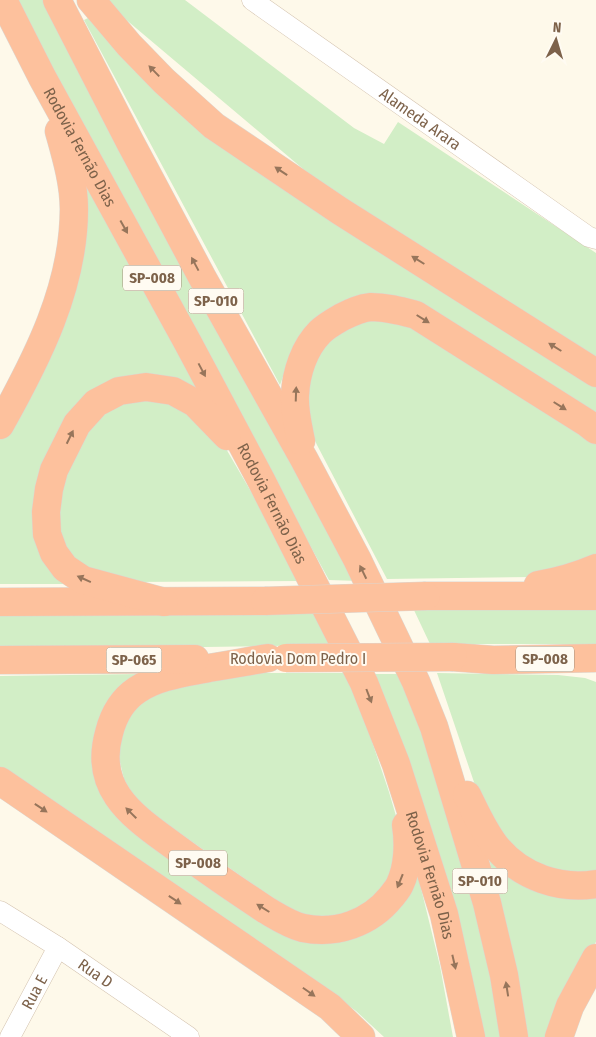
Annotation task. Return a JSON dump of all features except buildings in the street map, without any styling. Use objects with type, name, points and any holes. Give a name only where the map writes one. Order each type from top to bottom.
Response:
[{"type":"highway","name":"Rodovia Fernão Dias","points":[[3,0],[42,77],[261,480],[364,683],[396,764],[444,914],[471,1037]]},
{"type":"highway","name":"SP-010","points":[[57,0],[202,277],[304,459],[357,559],[416,682],[434,727],[487,903],[504,975],[514,1037]]},
{"type":"highway","points":[[91,0],[129,45],[157,74],[214,126],[340,211],[596,373]]},
{"type":"highway","points":[[0,425],[25,380],[58,300],[68,265],[72,234],[74,209],[71,178],[42,77]]},
{"type":"highway","points":[[304,459],[295,396],[297,377],[302,361],[310,345],[320,332],[354,310],[370,308],[390,308],[416,315],[596,430]]},
{"type":"highway","points":[[164,602],[82,580],[65,568],[54,553],[47,534],[46,512],[49,489],[54,470],[77,424],[96,403],[119,391],[146,388],[173,391],[195,403],[231,439],[261,480]]},
{"type":"highway","points":[[439,596],[560,582],[596,568]]},
{"type":"highway","points":[[0,602],[265,601],[439,596],[596,596]]},
{"type":"highway","name":"Rodovia Dom Pedro I","points":[[0,660],[453,657],[493,660],[596,658]]},
{"type":"highway","name":"SP-008","points":[[277,658],[186,672],[156,679],[136,690],[121,705],[111,723],[106,743],[106,766],[112,788],[123,805],[141,822],[246,897],[284,921],[303,928],[326,930],[349,927],[367,918],[386,903],[400,886],[406,865],[406,829],[396,764]]},
{"type":"highway","points":[[493,660],[596,673]]},
{"type":"highway","points":[[434,727],[484,827],[498,849],[513,864],[529,874],[548,882],[572,886],[596,884]]},
{"type":"highway","points":[[0,781],[330,1007],[362,1037]]},
{"type":"highway","points":[[558,1037],[570,1006],[596,958]]},
{"type":"street","name":"Alameda Arara","points":[[252,0],[592,238]]},
{"type":"street","name":"Rua D","points":[[0,911],[58,947],[189,1037]]},
{"type":"street","name":"Rua E","points":[[10,1037],[58,947]]},
{"type":"green space","points":[[15,0],[47,0],[359,581],[329,580],[176,302]]},
{"type":"green space","points":[[106,0],[185,0],[354,128],[384,144],[398,122],[596,253],[596,365],[315,179],[111,7]]},
{"type":"green space","points":[[90,17],[158,85],[596,384],[596,419],[387,300],[292,352],[280,385],[84,20]]},
{"type":"green space","points":[[79,170],[206,400],[120,382],[40,480],[70,584],[0,584],[0,437],[18,407]]},
{"type":"green space","points":[[366,315],[410,321],[596,442],[596,556],[534,577],[387,579],[306,421],[306,379],[319,343]]},
{"type":"green space","points":[[171,398],[225,447],[303,581],[130,582],[105,579],[59,548],[56,484],[82,432],[113,404]]},
{"type":"green space","points":[[0,608],[320,608],[336,645],[0,650]]},
{"type":"green space","points":[[413,608],[596,608],[596,644],[430,644]]},
{"type":"green space","points":[[349,673],[389,792],[396,816],[399,836],[398,857],[385,888],[358,908],[340,915],[322,917],[302,914],[284,906],[151,813],[134,797],[124,779],[119,758],[120,738],[126,718],[152,690],[219,675]]},
{"type":"green space","points":[[437,673],[558,675],[585,678],[596,682],[596,876],[569,876],[528,862],[498,832],[476,788]]},
{"type":"green space","points":[[140,674],[105,789],[332,937],[415,864],[440,966],[453,1037],[384,1037],[356,1011],[324,988],[66,810],[0,767],[0,676]]},
{"type":"green space","points":[[374,674],[402,674],[414,705],[465,866],[495,995],[502,1037],[475,1037]]},
{"type":"green space","points":[[488,855],[596,892],[596,942],[582,963],[550,1023],[545,1037],[526,1037],[505,922]]}]
